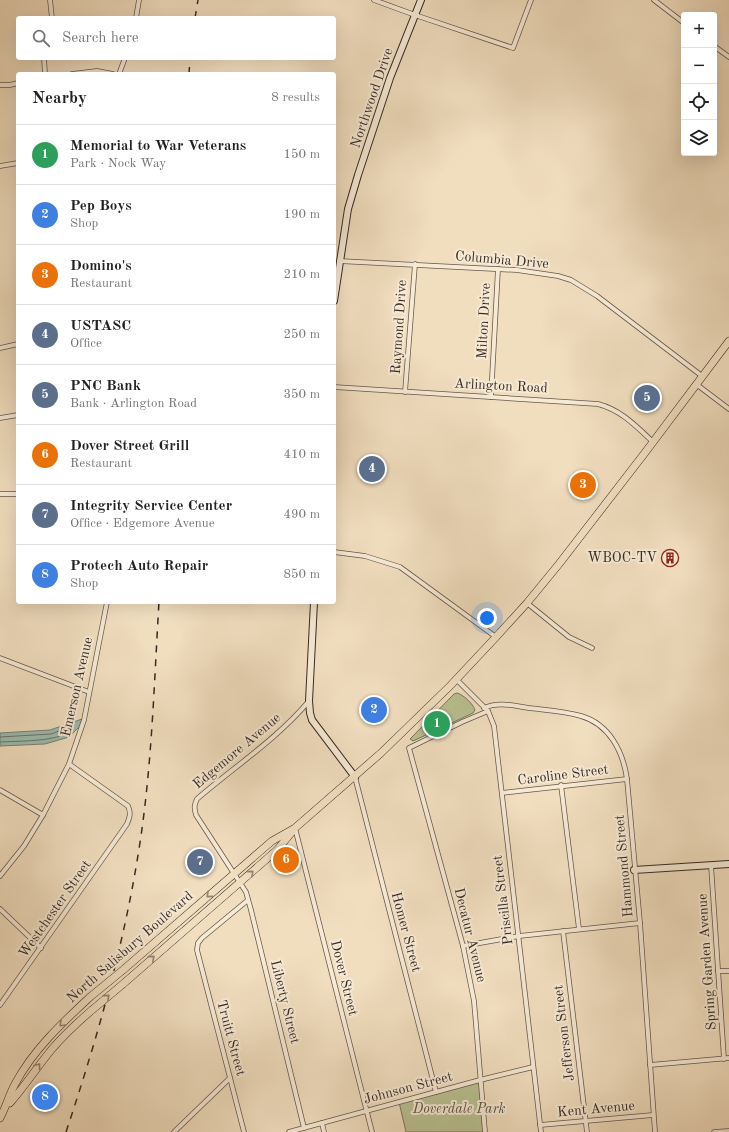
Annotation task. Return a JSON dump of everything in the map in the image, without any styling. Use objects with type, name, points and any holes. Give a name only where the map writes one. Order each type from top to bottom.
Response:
[{"type":"main road","name":"North Salisbury Boulevard","points":[[3,1105],[22,1089],[53,1048],[70,1029],[277,850],[295,828],[387,748],[496,637],[527,603],[559,564],[729,341]]},
{"type":"main road","name":"North Salisbury Boulevard","points":[[0,1118],[3,1105],[30,1061],[62,1023],[90,997],[272,841],[295,828]]},
{"type":"street","points":[[50,0],[52,16]]},
{"type":"street","points":[[136,16],[139,0]]},
{"type":"street","points":[[374,0],[513,48],[531,0]]},
{"type":"street","name":"Northwood Drive","points":[[336,288],[348,209],[358,175],[390,78],[421,0]]},
{"type":"street","points":[[654,0],[681,21]]},
{"type":"street","points":[[717,48],[729,57]]},
{"type":"street","points":[[44,60],[45,72]]},
{"type":"street","points":[[120,72],[124,60]]},
{"type":"street","points":[[89,72],[103,72]]},
{"type":"street","points":[[0,85],[16,84]]},
{"type":"street","points":[[0,166],[16,163]]},
{"type":"street","name":"Columbia Drive","points":[[340,261],[415,264],[498,270],[524,270],[558,276],[571,280],[583,286],[633,322],[702,376]]},
{"type":"street","name":"Raymond Drive","points":[[406,392],[415,264]]},
{"type":"street","name":"Milton Drive","points":[[491,397],[498,270]]},
{"type":"street","points":[[0,348],[16,344]]},
{"type":"street","points":[[696,384],[729,409]]},
{"type":"street","name":"Arlington Road","points":[[336,387],[598,404],[612,409],[632,421],[653,442]]},
{"type":"street","points":[[0,418],[16,414]]},
{"type":"street","points":[[0,494],[16,494]]},
{"type":"street","points":[[336,552],[365,556],[400,567],[496,637]]},
{"type":"street","points":[[527,603],[568,637],[592,648]]},
{"type":"street","name":"Emerson Avenue","points":[[0,876],[24,846],[43,815],[69,764],[84,720],[107,604]]},
{"type":"street","points":[[314,604],[309,701],[310,713],[315,724],[355,777]]},
{"type":"street","points":[[0,658],[89,692]]},
{"type":"street","points":[[456,679],[488,711]]},
{"type":"street","name":"Edgemore Avenue","points":[[240,882],[196,815],[194,805],[197,799],[300,712],[309,701]]},
{"type":"street","name":"Hammond Street","points":[[484,708],[496,704],[507,705],[569,713],[589,719],[598,724],[615,742],[625,765],[640,923],[655,1132]]},
{"type":"street","name":"Decatur Avenue","points":[[485,1132],[474,1001],[463,946],[409,748],[488,711]]},
{"type":"street","name":"Priscilla Street","points":[[488,711],[494,726],[541,1132]]},
{"type":"street","name":"Westchester Street","points":[[0,1006],[127,824],[130,817],[128,806],[69,764]]},
{"type":"street","name":"Homer Street","points":[[355,777],[436,1092]]},
{"type":"street","name":"Caroline Street","points":[[502,793],[627,778]]},
{"type":"street","points":[[561,785],[579,930]]},
{"type":"street","points":[[0,790],[43,815]]},
{"type":"street","name":"Dover Street","points":[[295,828],[372,1132]]},
{"type":"street","points":[[634,870],[729,864]]},
{"type":"street","name":"Spring Garden Avenue","points":[[711,865],[724,1058]]},
{"type":"street","name":"Liberty Street","points":[[240,882],[246,892],[304,1128]]},
{"type":"street","name":"Truitt Street","points":[[244,1132],[197,950],[198,943],[202,938],[248,900]]},
{"type":"street","points":[[0,909],[41,948]]},
{"type":"street","points":[[463,946],[519,936],[640,923]]},
{"type":"street","name":"Jefferson Street","points":[[563,931],[587,1132]]},
{"type":"street","points":[[718,971],[729,970]]},
{"type":"street","points":[[650,1065],[729,1058]]},
{"type":"street","name":"Johnson Street","points":[[289,1132],[533,1067]]},
{"type":"street","points":[[174,1132],[230,1078]]},
{"type":"street","name":"Kent Avenue","points":[[540,1125],[653,1115]]},
{"type":"street","points":[[322,1123],[324,1132]]},
{"type":"street","points":[[714,1132],[729,1131]]},
{"type":"green space","points":[[457,693],[465,698],[474,708],[475,710],[473,713],[413,741],[410,739],[454,694]]},
{"type":"green space","name":"Doverdale Park","points":[[480,1080],[485,1132],[406,1132],[399,1102]]},
{"type":"water","points":[[82,719],[80,726],[69,737],[45,744],[0,746],[0,733],[50,730]]},
{"type":"railway","points":[[195,16],[198,0]]},
{"type":"railway","points":[[189,72],[190,60]]},
{"type":"railway","points":[[66,1132],[99,1027],[126,921],[133,885],[147,787],[159,604]]},
{"type":"place","name":"PNC Bank","points":[[647,398]]},
{"type":"place","name":"USTASC","points":[[372,469]]},
{"type":"place","name":"Domino's","points":[[583,485]]},
{"type":"place","name":"WBOC-TV","points":[[670,558]]},
{"type":"place","name":"Pep Boys","points":[[374,710]]},
{"type":"place","name":"Memorial to War Veterans","points":[[437,724]]},
{"type":"place","name":"Dover Street Grill","points":[[286,860]]},
{"type":"place","name":"Integrity Service Center","points":[[200,862]]},
{"type":"place","name":"Protech Auto Repair","points":[[45,1097]]}]
